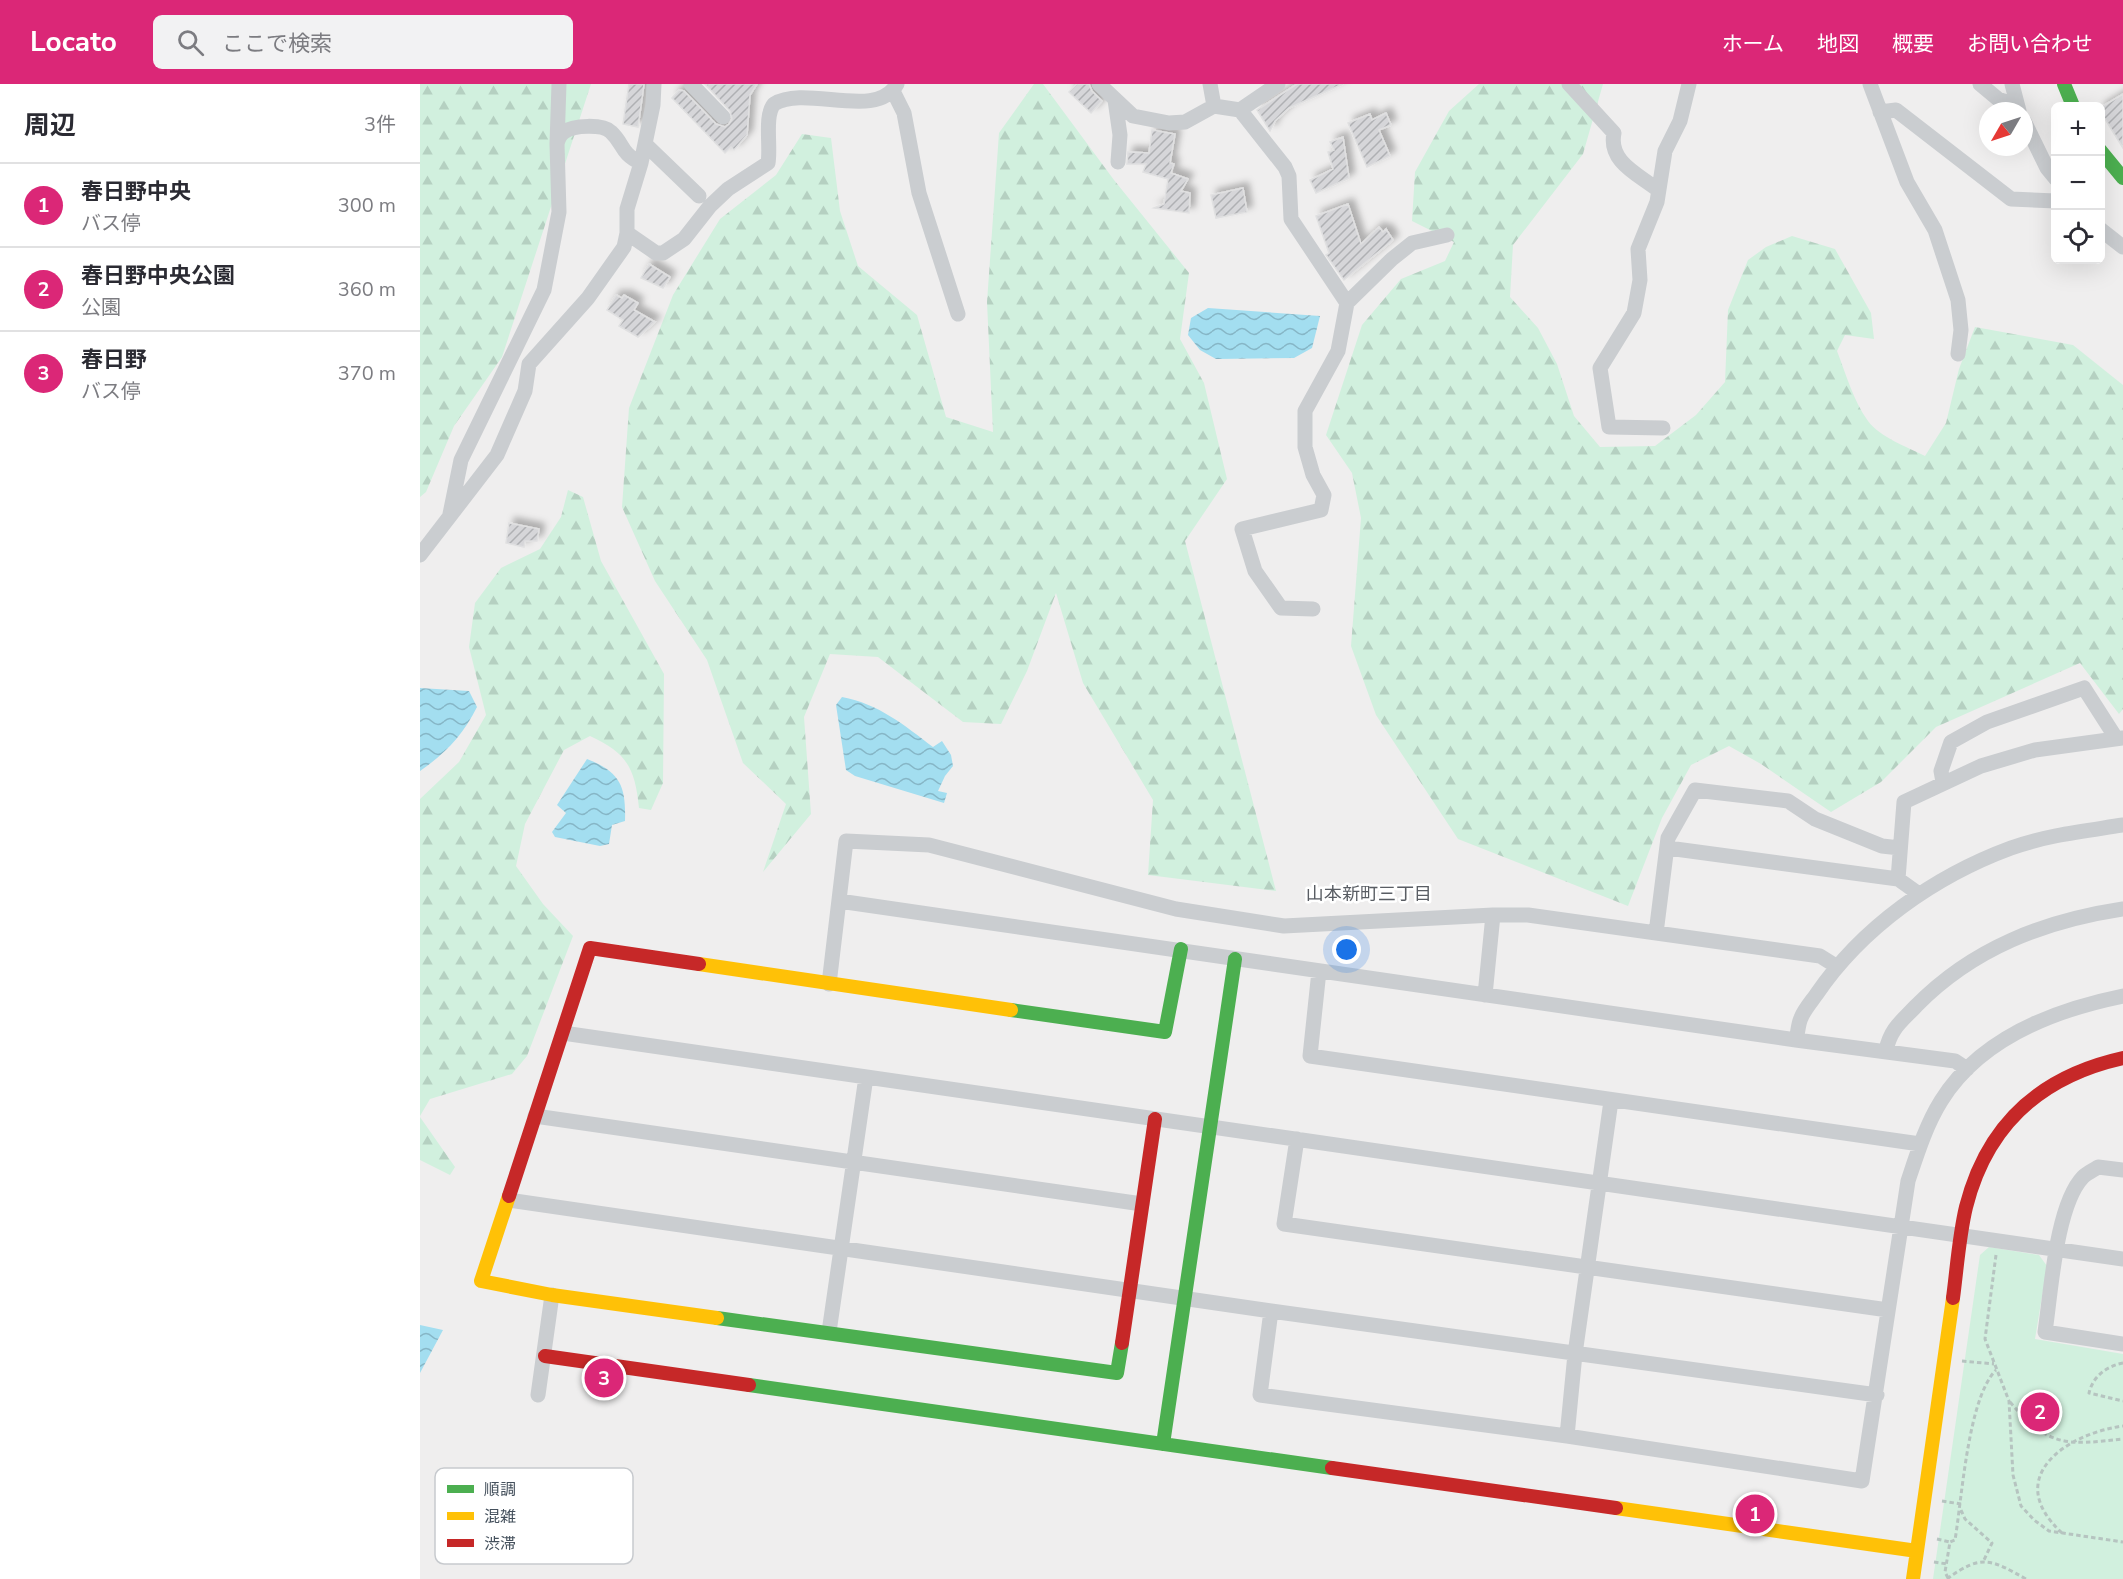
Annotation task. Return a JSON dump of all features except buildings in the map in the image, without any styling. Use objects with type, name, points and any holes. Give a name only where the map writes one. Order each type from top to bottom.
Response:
[{"type":"street","points":[[450,517],[461,460],[544,290],[559,212],[556,144],[559,84]]},
{"type":"street","points":[[420,555],[497,454],[525,391],[529,364],[588,298],[617,259],[627,233],[627,209],[641,163],[653,105],[654,84]]},
{"type":"street","points":[[691,84],[723,117]]},
{"type":"street","points":[[1099,84],[1133,116],[1170,123],[1185,122],[1214,106],[1240,110],[1285,167],[1289,176],[1292,219],[1347,303]]},
{"type":"street","points":[[1210,84],[1214,106]]},
{"type":"street","points":[[1240,110],[1278,84]]},
{"type":"street","points":[[1569,84],[1614,133],[1611,146],[1615,156],[1658,190]]},
{"type":"street","points":[[1663,428],[1609,427],[1600,368],[1634,313],[1640,280],[1638,249],[1657,202],[1665,151],[1680,121],[1689,84]]},
{"type":"street","points":[[1870,84],[1907,182],[1935,230],[1958,300],[1961,330],[1958,354]]},
{"type":"street","points":[[1980,84],[2005,102]]},
{"type":"street","points":[[2012,84],[2016,102]]},
{"type":"street","points":[[2064,84],[2071,102]]},
{"type":"street","points":[[627,233],[656,253],[663,253],[684,239],[710,206],[728,189],[768,163],[771,147],[768,116],[774,104],[790,92],[821,87],[882,97],[895,88],[904,113],[919,193],[958,314]]},
{"type":"street","points":[[1115,100],[1120,135],[1118,162]]},
{"type":"street","points":[[1880,112],[1896,110],[2011,200],[2051,201]]},
{"type":"street","points":[[556,144],[559,137],[569,129],[604,127],[611,132],[631,158],[641,163]]},
{"type":"street","points":[[2033,139],[2051,174]]},
{"type":"street","points":[[645,144],[699,196]]},
{"type":"street","points":[[2105,156],[2123,178]]},
{"type":"street","points":[[2105,233],[2123,247]]},
{"type":"street","points":[[1312,609],[1281,609],[1255,571],[1242,529],[1321,510],[1324,495],[1313,476],[1305,447],[1305,411],[1338,351],[1347,303],[1392,259],[1412,243],[1447,235]]},
{"type":"street","points":[[1898,879],[1904,802],[1981,766],[2035,750],[2119,738],[2084,688],[1987,722],[1951,742],[1941,771],[1943,782]]},
{"type":"street","points":[[1656,933],[1668,838],[1695,790],[1788,801],[1815,819],[1882,846],[1900,848]]},
{"type":"street","points":[[1796,1040],[1801,1018],[1836,966],[1869,934],[1919,894],[1942,880],[2011,848],[2053,836],[2123,825]]},
{"type":"street","points":[[829,984],[846,841],[929,845],[1176,909],[1284,926],[1528,915],[1820,956],[1836,966]]},
{"type":"street","points":[[1668,848],[1898,879],[1919,894]]},
{"type":"street","points":[[839,901],[1796,1040],[1886,1050],[1955,1061],[1967,1069]]},
{"type":"street","points":[[1886,1050],[1890,1033],[1934,988],[1988,951],[2042,927],[2080,916],[2123,909]]},
{"type":"street","points":[[1485,995],[1493,915]]},
{"type":"street","points":[[1155,1119],[1117,1373],[552,1295],[481,1281],[590,948],[1165,1032],[1181,949]]},
{"type":"street","points":[[1163,1444],[1235,959]]},
{"type":"street","points":[[1319,971],[1310,1056],[1920,1144]]},
{"type":"street","points":[[1271,1311],[1260,1395],[1567,1436],[1862,1480],[1877,1395],[1908,1181],[1920,1144],[1941,1100],[1967,1069],[1997,1043],[2036,1022],[2079,1005],[2123,996]]},
{"type":"street","points":[[562,1033],[2123,1259]]},
{"type":"street","points":[[1913,1579],[1973,1177],[1992,1144],[2014,1116],[2044,1087],[2093,1063],[2123,1058]]},
{"type":"street","points":[[829,1332],[866,1077]]},
{"type":"street","points":[[1567,1436],[1575,1354],[1611,1101]]},
{"type":"street","points":[[535,1116],[1142,1204]]},
{"type":"street","points":[[1297,1139],[1284,1224],[1888,1310]]},
{"type":"street","points":[[2123,1170],[2098,1167],[2083,1177],[2070,1197],[2062,1216],[2044,1332],[2123,1344]]},
{"type":"street","points":[[508,1200],[1271,1311],[1877,1395]]},
{"type":"street","points":[[538,1395],[552,1295]]},
{"type":"street","points":[[545,1356],[1917,1551]]},
{"type":"path","points":[[1997,1248],[1985,1339],[2009,1401],[2013,1474],[2021,1506],[2049,1531],[2123,1542]]},
{"type":"path","points":[[1960,1361],[1994,1364]]},
{"type":"path","points":[[2123,1363],[2110,1366],[2096,1379],[2089,1393],[2123,1401]]},
{"type":"path","points":[[1934,1538],[1950,1542],[1955,1540],[1971,1431],[1989,1377],[1996,1370]]},
{"type":"path","points":[[2009,1401],[2036,1430],[2073,1443],[2088,1444],[2123,1439]]},
{"type":"path","points":[[2063,1534],[2041,1510],[2038,1486],[2049,1457],[2073,1443],[2123,1426]]},
{"type":"path","points":[[1939,1501],[1960,1506]]},
{"type":"path","points":[[1960,1506],[1965,1519],[1992,1543],[1984,1560]]},
{"type":"path","points":[[1950,1542],[1948,1578],[1984,1560],[1994,1561],[2026,1579]]},
{"type":"path","points":[[1930,1561],[1947,1564]]},
{"type":"green space","points":[[420,84],[591,84],[502,357],[454,426],[426,492],[420,497]]},
{"type":"green space","points":[[1034,84],[1043,84],[1114,180],[1189,273],[1180,339],[1204,383],[1227,479],[1185,541],[1276,891],[1148,875],[1153,800],[1083,683],[1056,593],[1027,671],[1001,724],[963,722],[878,657],[830,654],[804,717],[811,814],[763,872],[786,804],[743,763],[707,660],[655,581],[622,507],[629,408],[673,295],[720,219],[776,175],[802,134],[831,138],[840,211],[858,266],[917,315],[946,417],[993,432],[987,302],[999,133]]},
{"type":"green space","points":[[1479,84],[1603,84],[1583,154],[1513,245],[1510,297],[1538,328],[1557,364],[1574,416],[1600,447],[1655,446],[1696,415],[1725,382],[1728,310],[1748,260],[1766,247],[1792,236],[1835,249],[1871,313],[1874,339],[1845,335],[1837,351],[1850,387],[1863,413],[1879,432],[1925,456],[1946,423],[1959,369],[1975,327],[2073,345],[2123,385],[2123,709],[2119,714],[2080,663],[1936,727],[1881,782],[1831,812],[1761,764],[1729,746],[1691,765],[1662,818],[1628,906],[1458,839],[1376,715],[1351,646],[1361,518],[1352,473],[1326,435],[1362,325],[1401,279],[1445,261],[1454,242],[1412,221],[1415,172],[1449,111]]},
{"type":"green space","points":[[568,490],[583,497],[601,561],[664,674],[663,783],[651,810],[639,808],[631,772],[627,763],[613,749],[590,736],[564,750],[525,824],[516,866],[543,904],[573,936],[527,1056],[512,1074],[430,1099],[420,1116],[420,799],[459,762],[486,715],[469,647],[475,603],[501,568],[540,549],[561,517]]},
{"type":"green space","points":[[420,1117],[455,1167],[450,1175],[420,1160]]},
{"type":"green space","points":[[1989,1247],[2039,1255],[2047,1266],[2035,1339],[2123,1354],[2123,1579],[1933,1579],[1980,1255]]},
{"type":"water","points":[[1208,308],[1320,316],[1312,348],[1294,358],[1216,359],[1200,350],[1188,335],[1191,318]]},
{"type":"water","points":[[420,688],[469,691],[477,707],[453,743],[420,771]]},
{"type":"water","points":[[842,697],[879,710],[933,747],[942,741],[951,755],[953,766],[938,791],[947,793],[944,803],[855,776],[846,770],[836,705]]},
{"type":"water","points":[[587,759],[614,775],[619,782],[624,799],[625,821],[612,825],[609,844],[600,846],[555,837],[552,832],[566,813],[557,805]]},
{"type":"water","points":[[420,1325],[443,1330],[420,1373]]},
{"type":"traffic: fast","points":[[2064,84],[2071,102]]},
{"type":"traffic: fast","points":[[2105,156],[2123,178]]},
{"type":"traffic: fast","points":[[1011,1010],[1165,1032],[1181,949]]},
{"type":"traffic: fast","points":[[1163,1444],[1235,959]]},
{"type":"traffic: fast","points":[[717,1318],[1117,1373],[1122,1343]]},
{"type":"traffic: fast","points":[[749,1385],[1332,1468]]},
{"type":"traffic: slow","points":[[699,964],[1011,1010]]},
{"type":"traffic: slow","points":[[509,1196],[481,1281],[552,1295],[717,1318]]},
{"type":"traffic: slow","points":[[1913,1579],[1953,1298]]},
{"type":"traffic: slow","points":[[1616,1508],[1917,1551]]},
{"type":"traffic: jam","points":[[509,1196],[590,948],[699,964]]},
{"type":"traffic: jam","points":[[1953,1298],[1966,1207],[1975,1178],[1988,1151],[2004,1128],[2022,1108],[2043,1091],[2067,1077],[2123,1058]]},
{"type":"traffic: jam","points":[[1122,1343],[1155,1119]]},
{"type":"traffic: jam","points":[[545,1356],[749,1385]]},
{"type":"traffic: jam","points":[[1332,1468],[1616,1508]]},
{"type":"place","name":"春日野","points":[[604,1378]]},
{"type":"place","name":"春日野中央公園","points":[[2040,1412]]},
{"type":"place","name":"春日野中央","points":[[1755,1514]]},
{"type":"district","name":"山本新町三丁目","points":[[1369,894]]}]
